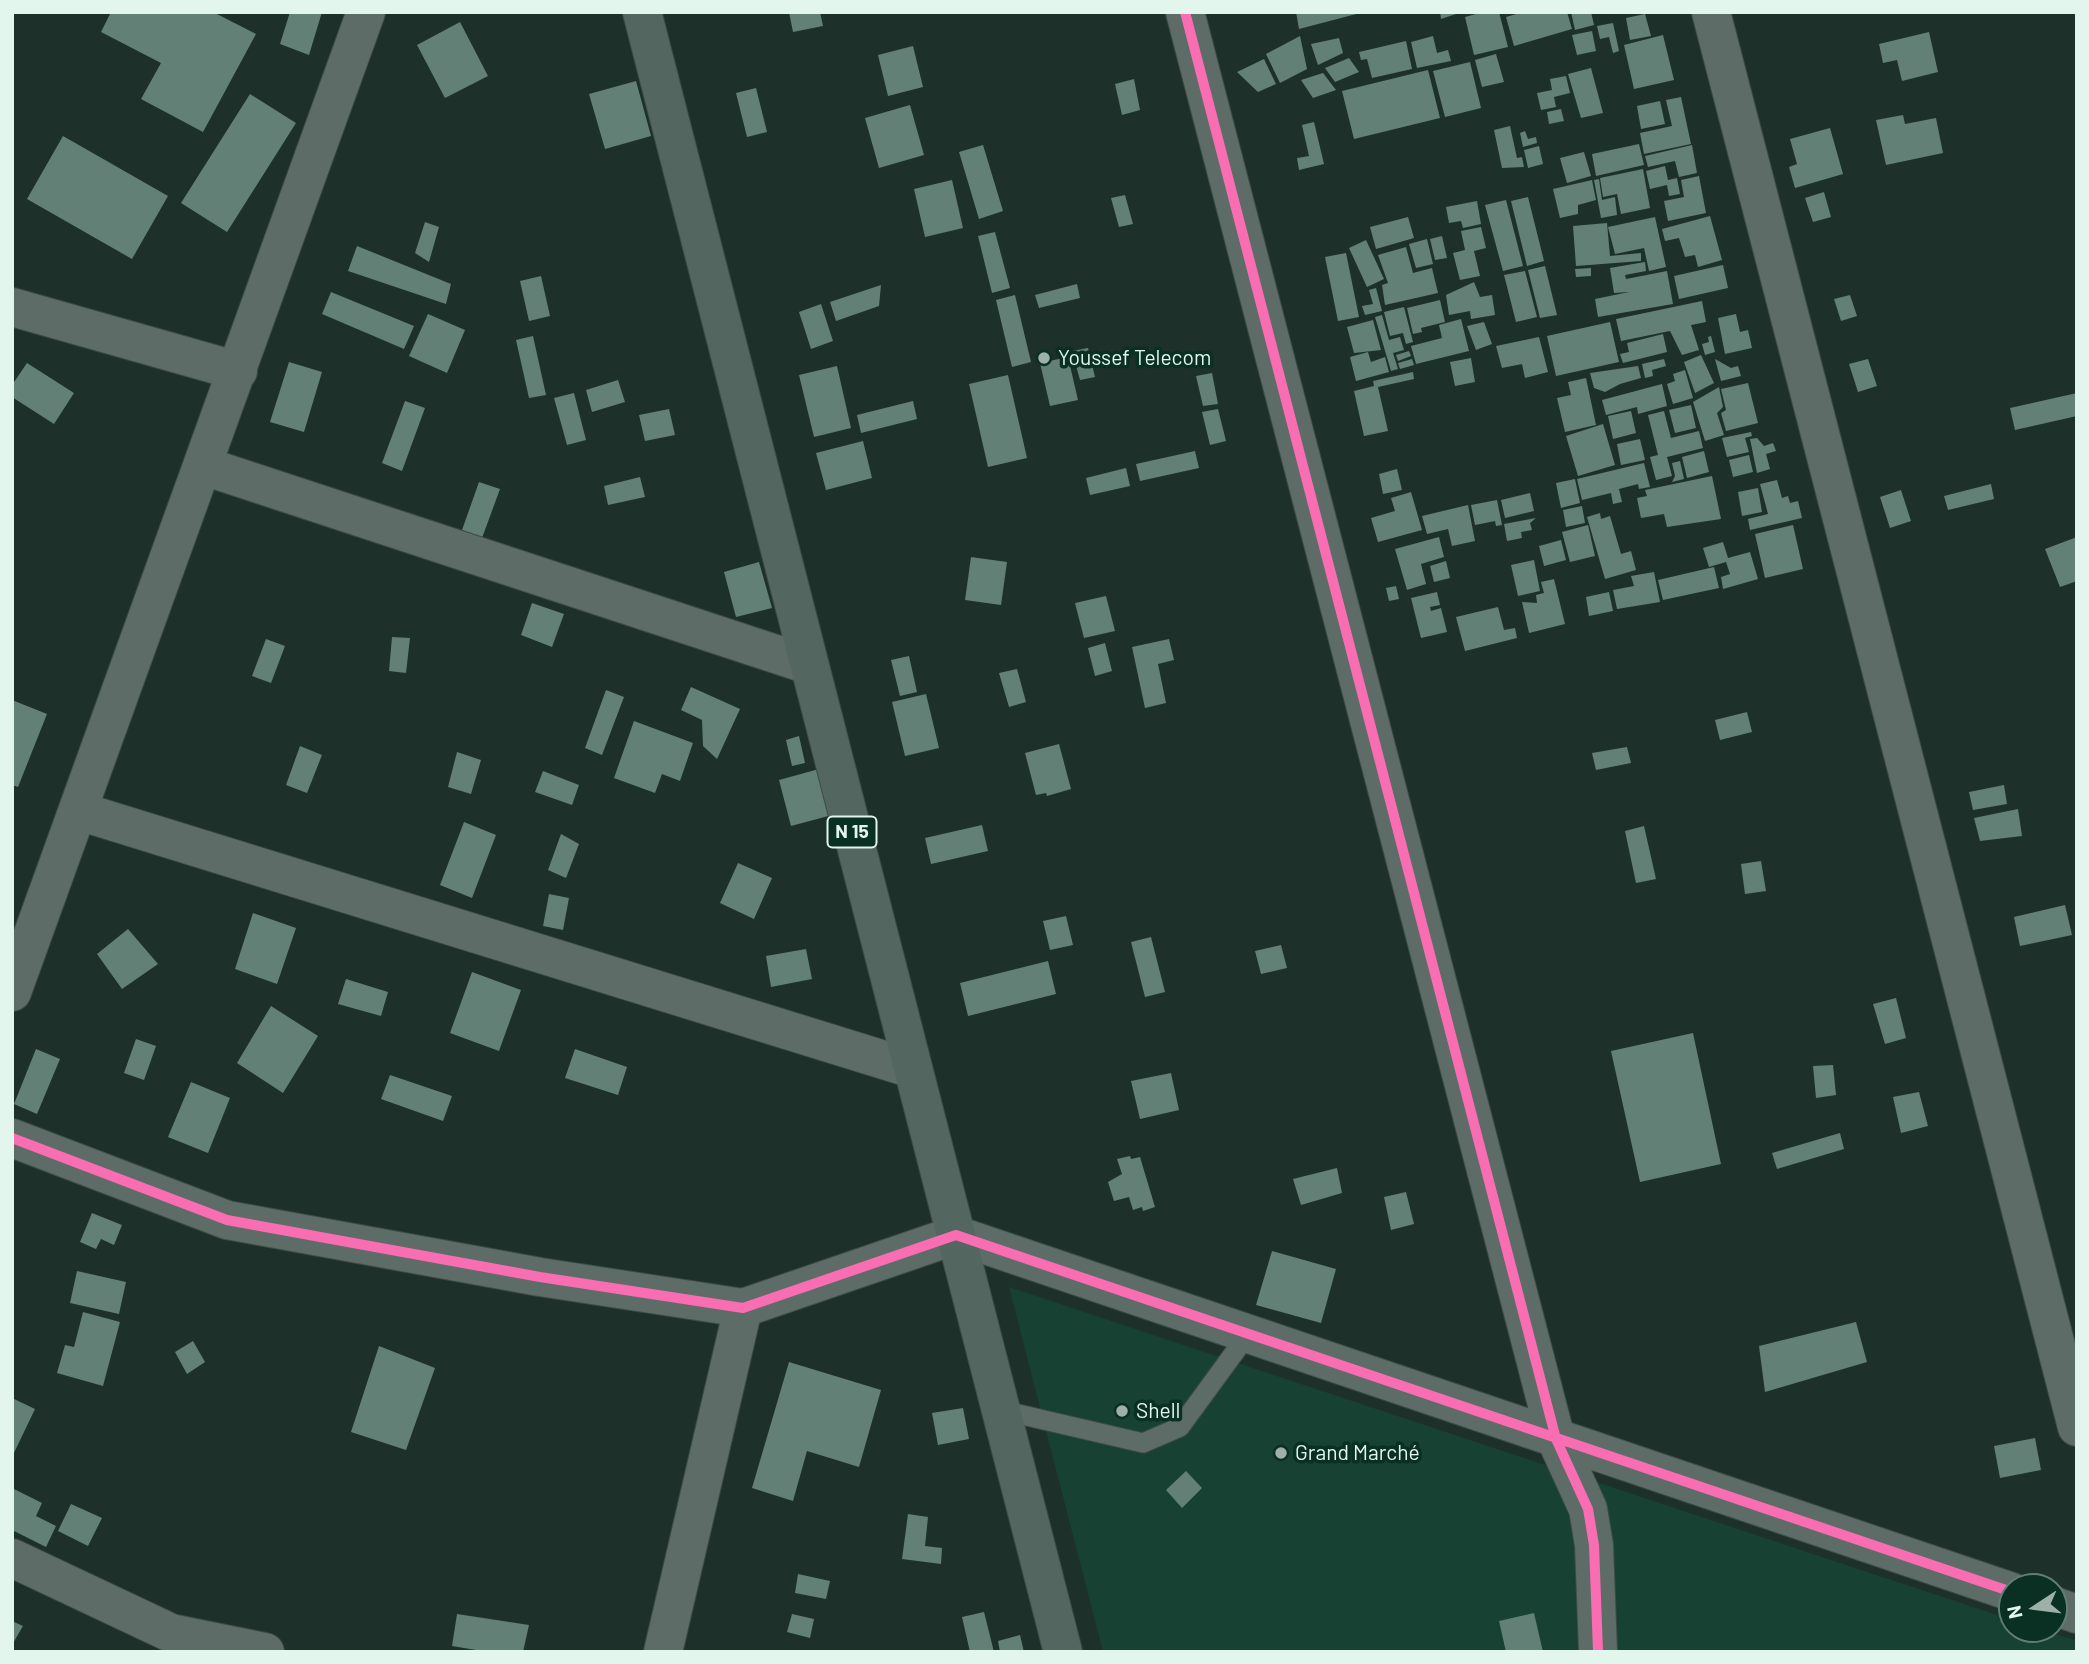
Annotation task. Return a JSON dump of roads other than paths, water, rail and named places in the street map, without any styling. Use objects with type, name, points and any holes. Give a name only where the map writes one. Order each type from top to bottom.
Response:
[{"type":"main road","name":"N 15","points":[[642,12],[1063,1652]]},
{"type":"street","points":[[12,992],[366,12]]},
{"type":"street","points":[[1185,12],[1556,1439],[1588,1509],[1594,1545],[1598,1651]]},
{"type":"street","points":[[1711,12],[2077,1427]]},
{"type":"street","points":[[19,317],[238,371]]},
{"type":"street","points":[[204,466],[809,666]]},
{"type":"street","points":[[79,811],[913,1069]]},
{"type":"street","points":[[12,1138],[227,1220],[540,1277],[743,1308],[956,1235],[1998,1587]]},
{"type":"street","points":[[663,1652],[743,1308]]},
{"type":"street","points":[[12,1558],[171,1633],[246,1650]]},
{"type":"lane","points":[[1001,1410],[1143,1443],[1180,1427],[1248,1334]]},
{"type":"place","name":"Youssef Telecom","points":[[1044,358]]},
{"type":"place","name":"Shell","points":[[1122,1411]]},
{"type":"place","name":"Grand Marché","points":[[1281,1453]]}]
